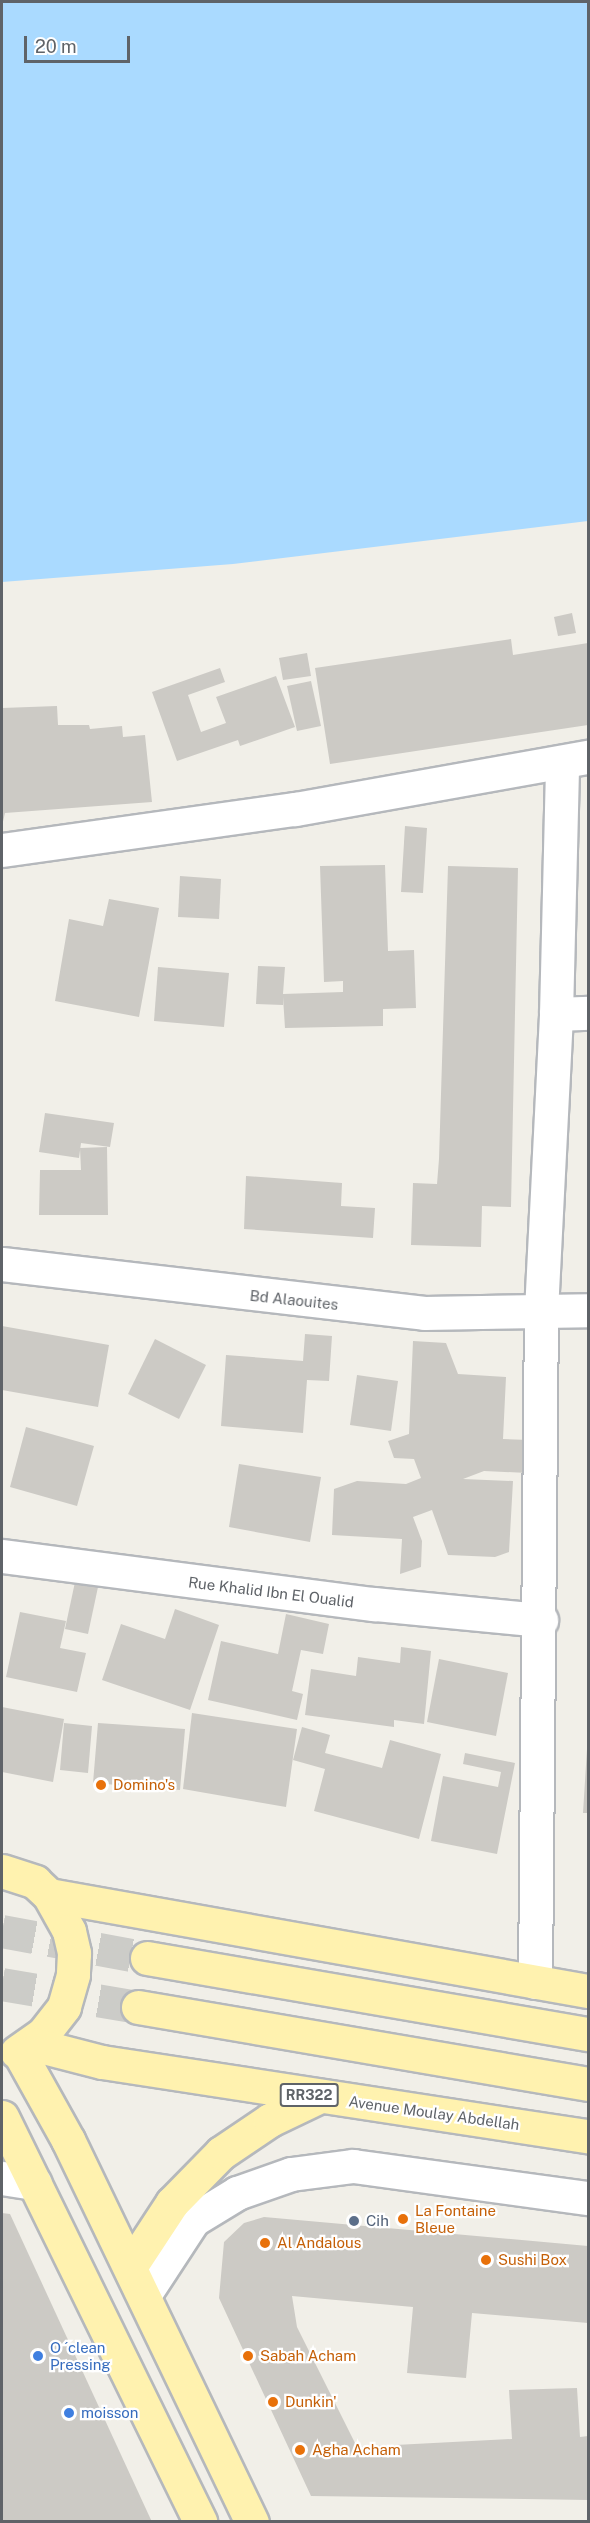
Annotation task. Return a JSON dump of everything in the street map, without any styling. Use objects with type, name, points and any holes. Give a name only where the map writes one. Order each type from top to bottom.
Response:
[{"type":"main road","points":[[2,1870],[35,1882],[49,1895],[69,1931],[73,1975],[56,2022],[18,2051],[137,2281],[252,2522]]},
{"type":"main road","points":[[49,1895],[588,1991]]},
{"type":"main road","points":[[147,1958],[588,2034]]},
{"type":"main road","points":[[138,2007],[588,2084]]},
{"type":"main road","name":"Avenue Moulay Abdellah","points":[[18,2051],[588,2136]]},
{"type":"main road","points":[[137,2281],[172,2203],[214,2159],[270,2120],[320,2096]]},
{"type":"main road","points":[[2,2117],[8,2161],[35,2183],[200,2522]]},
{"type":"street","points":[[2,850],[295,809],[575,760],[556,1014],[540,1311],[541,1620],[535,1982]]},
{"type":"street","points":[[556,1014],[588,1013]]},
{"type":"street","name":"Bd Alaouites","points":[[2,1264],[424,1313],[588,1310]]},
{"type":"street","name":"Rue Khalid Ibn El Oualid","points":[[2,1556],[351,1602],[541,1620]]},
{"type":"street","points":[[137,2281],[194,2220],[237,2193],[291,2174],[353,2166],[588,2198]]},
{"type":"water","points":[[2,2],[588,2],[588,521],[233,564],[2,582]]},
{"type":"building","points":[[572,613],[576,633],[558,636],[554,617]]},
{"type":"building","points":[[511,639],[513,655],[588,643],[588,725],[330,764],[315,668]]},
{"type":"building","points":[[307,653],[311,676],[283,680],[279,658]]},
{"type":"building","points":[[220,668],[225,682],[188,695],[201,732],[226,723],[216,697],[276,676],[295,727],[240,746],[238,740],[177,761],[152,692]]},
{"type":"building","points":[[311,681],[321,726],[297,731],[287,686]]},
{"type":"building","points":[[57,706],[58,725],[89,725],[90,729],[122,726],[123,737],[145,735],[152,802],[5,813],[2,826],[2,708]]},
{"type":"building","points":[[405,826],[427,828],[423,893],[401,892]]},
{"type":"building","points":[[385,865],[388,951],[414,950],[416,1008],[383,1009],[383,1026],[285,1028],[283,997],[283,1005],[256,1004],[258,966],[285,967],[283,994],[343,992],[343,981],[324,982],[320,866]]},
{"type":"building","points":[[448,866],[518,868],[511,1207],[482,1206],[481,1247],[411,1245],[413,1183],[437,1184]]},
{"type":"building","points":[[180,876],[221,879],[219,919],[178,917]]},
{"type":"building","points":[[109,899],[159,908],[139,1017],[55,1001],[69,919],[103,926]]},
{"type":"building","points":[[158,967],[229,973],[224,1027],[154,1021]]},
{"type":"building","points":[[45,1113],[114,1123],[110,1147],[81,1143],[79,1158],[39,1152]]},
{"type":"building","points":[[107,1147],[108,1215],[39,1215],[40,1170],[81,1170],[80,1148]]},
{"type":"building","points":[[246,1176],[342,1183],[341,1206],[375,1208],[373,1238],[244,1229]]},
{"type":"building","points":[[2,1326],[109,1345],[98,1407],[2,1390]]},
{"type":"building","points":[[305,1334],[332,1336],[329,1381],[307,1380],[303,1433],[221,1426],[226,1355],[303,1361]]},
{"type":"building","points":[[155,1339],[206,1365],[179,1419],[128,1394]]},
{"type":"building","points":[[413,1341],[446,1343],[458,1374],[506,1377],[503,1439],[529,1440],[527,1473],[484,1471],[463,1479],[513,1481],[509,1552],[495,1557],[448,1555],[432,1510],[413,1517],[422,1541],[421,1567],[400,1574],[402,1539],[332,1535],[334,1489],[357,1481],[406,1484],[421,1478],[414,1459],[394,1458],[388,1441],[409,1434]]},
{"type":"building","points":[[357,1375],[398,1381],[391,1431],[350,1425]]},
{"type":"building","points":[[26,1427],[94,1446],[77,1506],[10,1487]]},
{"type":"building","points":[[239,1464],[321,1477],[310,1542],[229,1527]]},
{"type":"building","points":[[75,1582],[98,1587],[88,1634],[65,1629]]},
{"type":"building","points":[[175,1609],[219,1625],[190,1710],[102,1680],[121,1624],[165,1639]]},
{"type":"building","points":[[20,1612],[66,1621],[60,1648],[86,1653],[77,1692],[6,1677]]},
{"type":"building","points":[[286,1614],[329,1624],[323,1654],[301,1650],[292,1691],[303,1694],[297,1720],[208,1700],[221,1641],[278,1654]]},
{"type":"building","points":[[401,1647],[431,1651],[424,1724],[394,1720],[394,1727],[305,1715],[311,1669],[356,1676],[358,1657],[400,1663]]},
{"type":"building","points":[[439,1659],[508,1673],[496,1736],[427,1722]]},
{"type":"building","points":[[2,1707],[64,1719],[53,1782],[2,1772]]},
{"type":"building","points":[[192,1713],[297,1729],[286,1807],[183,1789]]},
{"type":"building","points":[[64,1723],[92,1726],[88,1773],[60,1770]]},
{"type":"building","points":[[98,1723],[185,1729],[180,1790],[93,1783]]},
{"type":"building","points":[[302,1727],[330,1735],[325,1753],[382,1768],[390,1740],[441,1754],[419,1839],[314,1811],[325,1769],[293,1760]]},
{"type":"building","points":[[587,1749],[588,1813],[583,1813]]},
{"type":"building","points":[[465,1753],[515,1763],[497,1854],[431,1841],[443,1776],[498,1787],[501,1772],[463,1764]]},
{"type":"building","points":[[2,2213],[10,2214],[152,2522],[2,2522]]},
{"type":"building","points":[[264,2217],[588,2246],[588,2323],[472,2313],[466,2378],[407,2373],[413,2307],[292,2296],[297,2327],[357,2447],[512,2439],[509,2390],[577,2388],[580,2437],[588,2436],[588,2500],[311,2496],[219,2298],[224,2242],[244,2223]]},
{"type":"tunnel","points":[[2,1931],[147,1958]]},
{"type":"tunnel","points":[[2,1984],[138,2007]]},
{"type":"place","name":"Domino's","points":[[101,1785]]},
{"type":"place","name":"La Fontaine Bleue","points":[[403,2219]]},
{"type":"place","name":"Cih","points":[[354,2221]]},
{"type":"place","name":"Al Andalous","points":[[265,2243]]},
{"type":"place","name":"Sushi Box","points":[[486,2260]]},
{"type":"place","name":"O ´clean Pressing","points":[[38,2356]]},
{"type":"place","name":"Sabah Acham","points":[[248,2356]]},
{"type":"place","name":"Dunkin'","points":[[273,2402]]},
{"type":"place","name":"moisson","points":[[69,2413]]},
{"type":"place","name":"Agha Acham","points":[[300,2450]]}]
